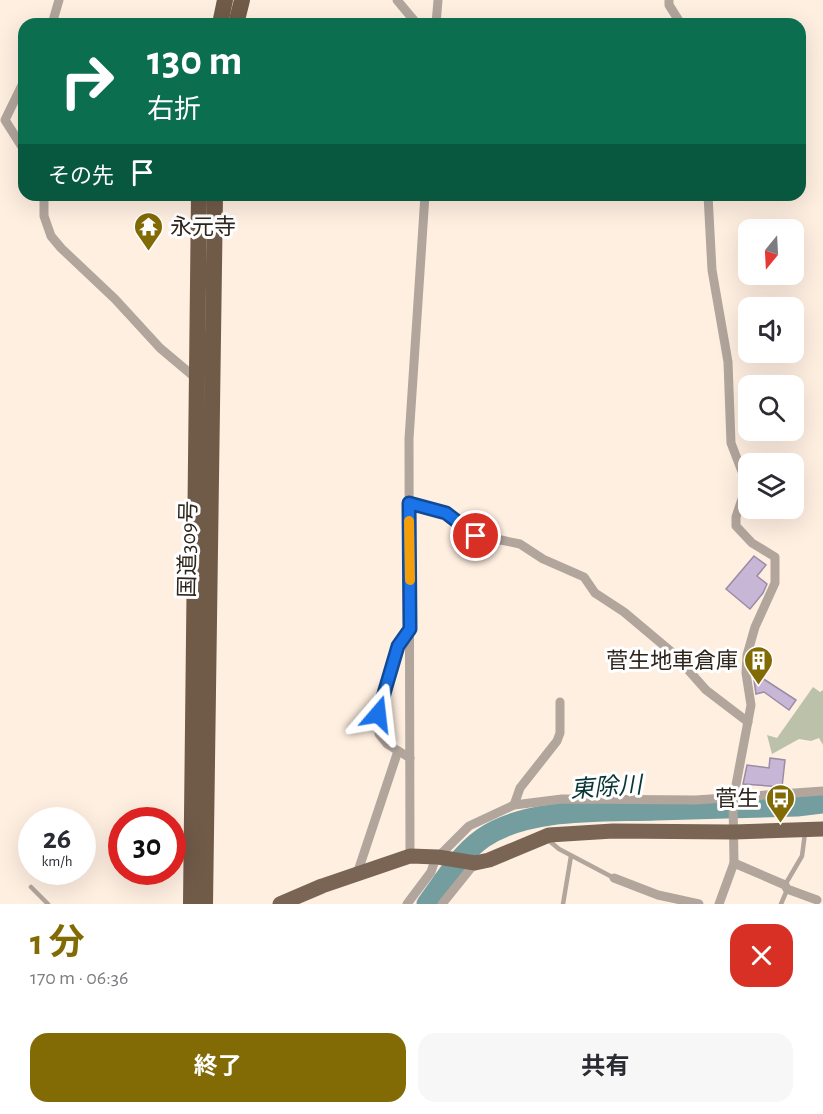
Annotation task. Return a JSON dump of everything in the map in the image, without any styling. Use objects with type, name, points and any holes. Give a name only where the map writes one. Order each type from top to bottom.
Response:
[{"type":"highway","points":[[221,18],[225,0]]},
{"type":"highway","points":[[238,18],[242,0]]},
{"type":"highway","name":"国道309号","points":[[199,201],[205,381],[205,904]]},
{"type":"highway","name":"国道309号","points":[[191,904],[205,381],[215,201]]},
{"type":"main road","points":[[280,904],[410,856],[440,857],[472,862],[489,860],[545,837],[562,834],[734,828],[823,829]]},
{"type":"street","points":[[54,18],[59,0]]},
{"type":"street","points":[[397,0],[412,18]]},
{"type":"street","points":[[436,18],[438,0]]},
{"type":"street","points":[[669,0],[677,18]]},
{"type":"street","points":[[18,93],[5,120],[18,141]]},
{"type":"street","points":[[44,201],[44,216],[51,236],[61,248],[116,299],[160,348],[205,381]]},
{"type":"street","points":[[410,856],[409,439],[425,201]]},
{"type":"street","points":[[708,201],[712,270],[728,362],[731,443],[746,482],[736,517],[736,526],[752,543],[775,557],[777,574],[755,627],[747,655],[746,673],[751,705],[733,799],[734,863],[719,904]]},
{"type":"street","points":[[409,503],[446,513],[476,536],[489,541],[501,540],[520,544],[543,559],[584,577],[595,593],[624,612],[674,654],[706,690],[748,722]]},
{"type":"street","points":[[410,629],[398,646],[378,714],[379,734],[387,744],[410,758]]},
{"type":"street","points":[[513,806],[520,788],[557,741],[560,734],[560,702]]},
{"type":"street","points":[[357,874],[398,750]]},
{"type":"street","points":[[407,904],[440,857],[469,826],[513,806],[562,800],[733,799],[823,791]]},
{"type":"street","points":[[442,904],[472,862]]},
{"type":"street","points":[[734,863],[820,900]]},
{"type":"street","points":[[614,878],[657,900],[699,904]]},
{"type":"lane","points":[[782,904],[786,887],[802,856],[806,829]]},
{"type":"lane","points":[[545,837],[571,856],[614,878]]},
{"type":"lane","points":[[563,904],[571,856]]},
{"type":"lane","points":[[31,887],[48,904]]},
{"type":"green space","points":[[813,687],[820,692],[823,690],[823,745],[819,738],[811,741],[799,739],[772,754],[767,735],[777,738]]},
{"type":"building","points":[[754,556],[766,565],[757,576],[767,584],[750,609],[726,589]]},
{"type":"building","points":[[762,678],[796,700],[789,710],[764,692],[756,694],[754,680]]},
{"type":"building","points":[[770,758],[785,760],[782,787],[743,784],[747,765],[769,768]]},
{"type":"waterway","name":"東除川","points":[[427,904],[452,869],[474,845],[501,828],[522,821],[566,813],[797,806],[823,803]]},
{"type":"slow traffic","points":[[409,521],[410,580]]},
{"type":"place","name":"永元寺","points":[[149,252]]},
{"type":"place","name":"菅生地車倉庫","points":[[759,686]]},
{"type":"place","name":"菅生","points":[[780,824]]},
{"type":"route","points":[[378,714],[398,646],[410,629],[409,503],[446,513],[476,536]]}]
